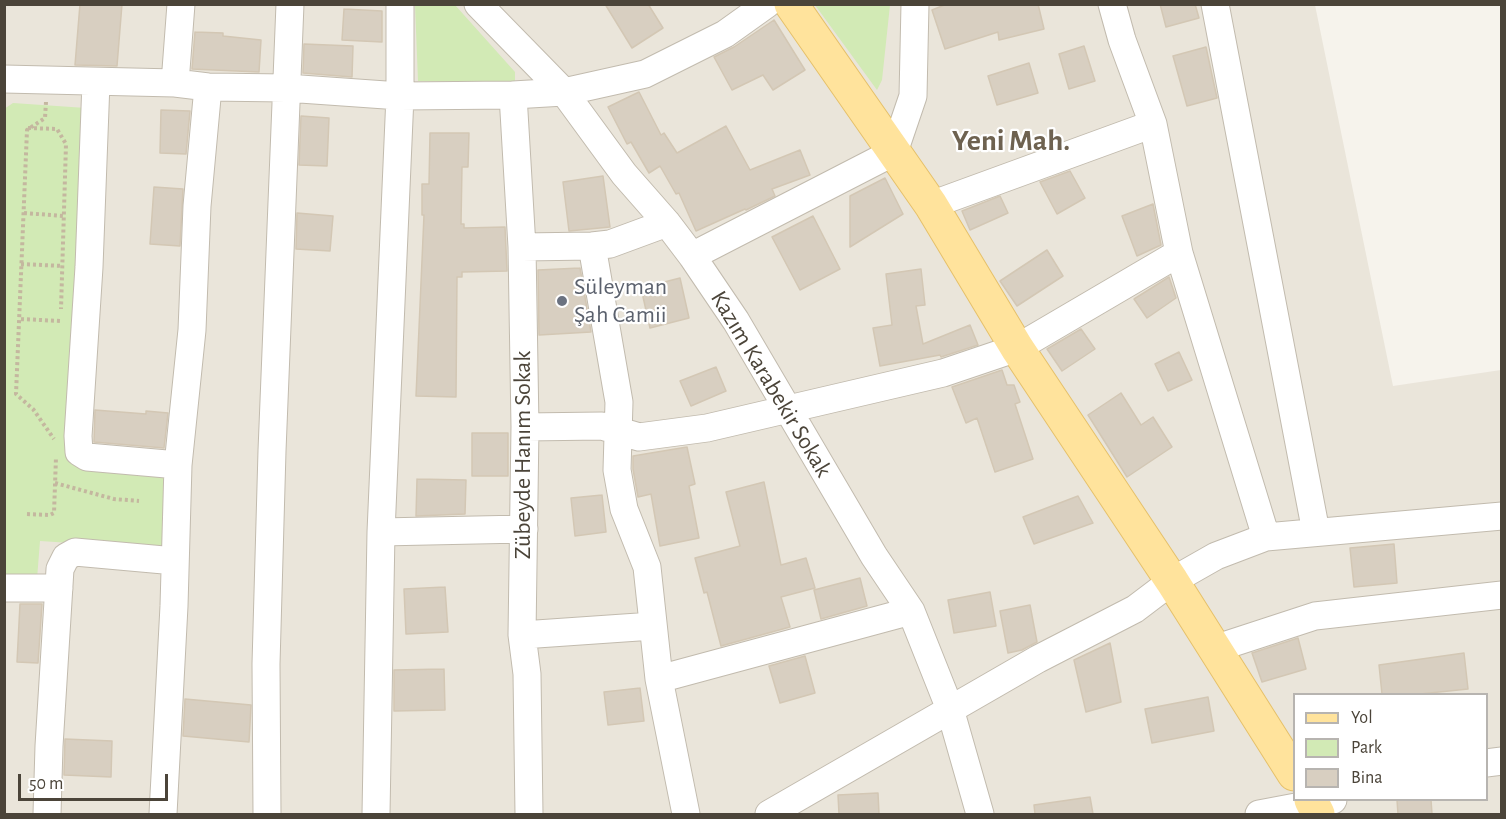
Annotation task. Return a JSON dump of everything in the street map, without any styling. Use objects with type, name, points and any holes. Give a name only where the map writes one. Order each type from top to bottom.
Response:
[{"type":"main road","points":[[791,4],[931,205],[1017,348],[1172,582],[1293,772]]},
{"type":"street","points":[[175,83],[181,4]]},
{"type":"street","points":[[267,814],[268,617],[290,4]]},
{"type":"street","points":[[376,814],[381,532],[400,96],[400,4]]},
{"type":"street","name":"Kazım Karabekir Sokak","points":[[478,4],[564,92],[624,174],[667,223],[692,256],[736,321],[874,556],[911,611],[950,709],[980,814]]},
{"type":"street","points":[[4,79],[175,83],[208,87],[286,87],[400,96],[513,96],[564,92],[645,74],[725,34],[767,4]]},
{"type":"street","points":[[692,256],[894,152],[913,96],[915,4]]},
{"type":"street","points":[[1112,4],[1122,40],[1153,124],[1179,253],[1266,537]]},
{"type":"street","points":[[1215,4],[1316,532]]},
{"type":"street","points":[[96,82],[76,267],[79,452],[87,457],[178,465]]},
{"type":"street","points":[[163,814],[178,465],[192,330],[197,206],[208,87]]},
{"type":"street","name":"Zübeyde Hanım Sokak","points":[[513,96],[522,247],[525,427],[522,635],[526,674],[529,814]]},
{"type":"street","points":[[931,205],[1153,124]]},
{"type":"street","points":[[522,247],[610,244],[667,223]]},
{"type":"street","points":[[592,246],[619,402],[617,470],[624,509],[647,567],[659,680],[686,814]]},
{"type":"street","points":[[525,427],[602,426],[639,437],[651,436],[707,428],[943,373],[1017,348],[1179,253]]},
{"type":"street","points":[[769,814],[1038,658],[1135,609],[1172,582],[1216,556],[1266,537],[1502,516]]},
{"type":"street","points":[[381,532],[524,529]]},
{"type":"street","points":[[47,814],[58,588],[60,569],[66,556],[75,552],[175,561]]},
{"type":"street","points":[[4,588],[58,588]]},
{"type":"street","points":[[1214,649],[1315,616],[1502,595]]},
{"type":"street","points":[[659,680],[911,611]]},
{"type":"street","points":[[522,635],[653,626]]},
{"type":"street","points":[[1259,814],[1319,804]]},
{"type":"path","points":[[28,128],[45,118],[46,80]]},
{"type":"path","points":[[28,128],[16,394],[33,409],[56,442],[57,431]]},
{"type":"path","points":[[28,128],[57,129],[66,144],[64,216],[76,267],[60,321],[60,332]]},
{"type":"path","points":[[24,213],[64,216]]},
{"type":"path","points":[[21,264],[76,267]]},
{"type":"path","points":[[21,319],[60,321]]},
{"type":"path","points":[[27,514],[50,515],[54,513],[56,452]]},
{"type":"path","points":[[55,483],[114,499],[139,501]]},
{"type":"shaded area","points":[[5,5],[1315,5],[1393,386],[1501,370],[1501,814],[5,814]]},
{"type":"green space","points":[[415,5],[455,5],[515,72],[515,82],[418,81]]},
{"type":"green space","points":[[815,5],[890,5],[882,80],[877,90]]},
{"type":"green space","points":[[13,103],[86,108],[69,456],[165,475],[162,549],[40,541],[37,579],[5,577],[4,109]]},
{"type":"building","points":[[80,4],[122,4],[117,66],[75,65]]},
{"type":"building","points":[[605,4],[648,4],[663,28],[632,48]]},
{"type":"building","points":[[947,4],[1038,4],[1044,29],[999,40],[998,32],[945,49],[932,10]]},
{"type":"building","points":[[1160,4],[1195,4],[1199,18],[1166,27]]},
{"type":"building","points":[[344,9],[382,11],[382,42],[342,40]]},
{"type":"building","points":[[774,20],[805,70],[773,90],[763,75],[732,90],[714,57],[734,47]]},
{"type":"building","points":[[195,32],[223,33],[223,36],[261,40],[259,72],[192,69]]},
{"type":"building","points":[[304,44],[353,46],[352,77],[303,73]]},
{"type":"building","points":[[1084,46],[1095,81],[1069,89],[1059,54]]},
{"type":"building","points":[[1206,47],[1217,98],[1187,106],[1173,56]]},
{"type":"building","points":[[1029,63],[1038,93],[997,105],[988,76]]},
{"type":"building","points":[[639,92],[661,135],[664,133],[677,153],[726,126],[750,170],[800,150],[810,175],[772,189],[775,196],[696,231],[679,193],[676,194],[660,166],[649,173],[631,142],[627,144],[608,107]]},
{"type":"building","points":[[161,110],[190,111],[186,154],[160,153]]},
{"type":"building","points":[[301,116],[329,118],[327,166],[299,165]]},
{"type":"building","points":[[430,133],[469,133],[468,167],[462,167],[461,224],[464,224],[464,228],[505,227],[507,271],[462,272],[462,277],[457,277],[456,397],[416,396],[424,215],[422,215],[422,184],[429,184]]},
{"type":"building","points":[[1070,171],[1085,198],[1057,214],[1040,182]]},
{"type":"building","points":[[603,176],[610,227],[569,231],[563,182]]},
{"type":"building","points":[[885,178],[903,214],[850,247],[850,196]]},
{"type":"building","points":[[154,187],[183,189],[180,246],[150,244]]},
{"type":"building","points":[[1000,196],[1008,213],[970,230],[962,211]]},
{"type":"building","points":[[1153,204],[1161,245],[1137,256],[1122,216]]},
{"type":"building","points":[[297,213],[333,216],[330,251],[296,249]]},
{"type":"building","points":[[813,216],[840,269],[800,290],[772,237]]},
{"type":"building","points":[[1047,250],[1063,276],[1017,306],[1000,281]]},
{"type":"building","name":"Süleyman Şah Camii","points":[[580,268],[591,332],[539,335],[538,270]]},
{"type":"building","points":[[921,269],[925,305],[916,306],[923,344],[970,325],[978,345],[941,357],[940,355],[880,366],[873,328],[892,325],[886,274]]},
{"type":"building","points":[[1169,277],[1176,298],[1147,318],[1134,299]]},
{"type":"building","points":[[680,278],[689,318],[650,328],[641,288]]},
{"type":"building","points":[[1081,329],[1095,349],[1062,371],[1047,349]]},
{"type":"building","points":[[1179,352],[1192,380],[1168,391],[1155,364]]},
{"type":"building","points":[[716,367],[726,391],[691,406],[680,381]]},
{"type":"building","points":[[1002,370],[1007,385],[1014,385],[1020,402],[1015,404],[1033,459],[995,472],[977,418],[966,423],[952,387]]},
{"type":"building","points":[[1121,393],[1141,425],[1153,417],[1172,447],[1127,477],[1088,415]]},
{"type":"building","points":[[95,410],[146,414],[146,411],[168,413],[164,448],[94,442]]},
{"type":"building","points":[[472,433],[508,433],[508,476],[472,476]]},
{"type":"building","points":[[687,447],[695,484],[689,486],[699,538],[660,546],[651,494],[638,497],[633,456]]},
{"type":"building","points":[[417,479],[466,480],[465,514],[416,516]]},
{"type":"building","points":[[764,482],[781,565],[806,558],[815,588],[781,597],[790,627],[721,646],[707,592],[704,593],[695,558],[740,546],[726,492]]},
{"type":"building","points":[[602,495],[606,532],[575,536],[571,498]]},
{"type":"building","points":[[1078,496],[1093,523],[1034,544],[1023,517]]},
{"type":"building","points":[[1394,544],[1397,583],[1354,587],[1350,548]]},
{"type":"building","points":[[860,578],[867,606],[821,619],[814,590]]},
{"type":"building","points":[[445,587],[448,632],[406,634],[404,589]]},
{"type":"building","points":[[990,592],[996,626],[954,633],[948,600]]},
{"type":"building","points":[[20,604],[42,604],[38,663],[17,662]]},
{"type":"building","points":[[1030,605],[1037,642],[1022,650],[1008,653],[1000,611]]},
{"type":"building","points":[[1298,638],[1306,669],[1262,682],[1252,653]]},
{"type":"building","points":[[1110,643],[1121,702],[1086,712],[1074,660]]},
{"type":"building","points":[[1464,653],[1468,689],[1430,693],[1382,693],[1379,665]]},
{"type":"building","points":[[805,656],[815,693],[780,703],[769,666]]},
{"type":"building","points":[[444,669],[445,710],[394,711],[394,670]]},
{"type":"building","points":[[640,688],[644,721],[608,725],[604,692]]},
{"type":"building","points":[[1208,697],[1214,731],[1152,743],[1145,709]]},
{"type":"building","points":[[185,699],[251,705],[249,742],[183,736]]},
{"type":"building","points":[[65,739],[112,741],[111,777],[64,775]]},
{"type":"building","points":[[878,793],[879,814],[839,814],[838,795]]},
{"type":"building","points":[[1090,797],[1093,814],[1035,814],[1034,805]]},
{"type":"building","points":[[1397,801],[1431,801],[1432,814],[1398,814]]},
{"type":"place","name":"Süleyman Şah Camii","points":[[562,301]]},
{"type":"district","name":"Yeni Mah.","points":[[1011,141]]}]
